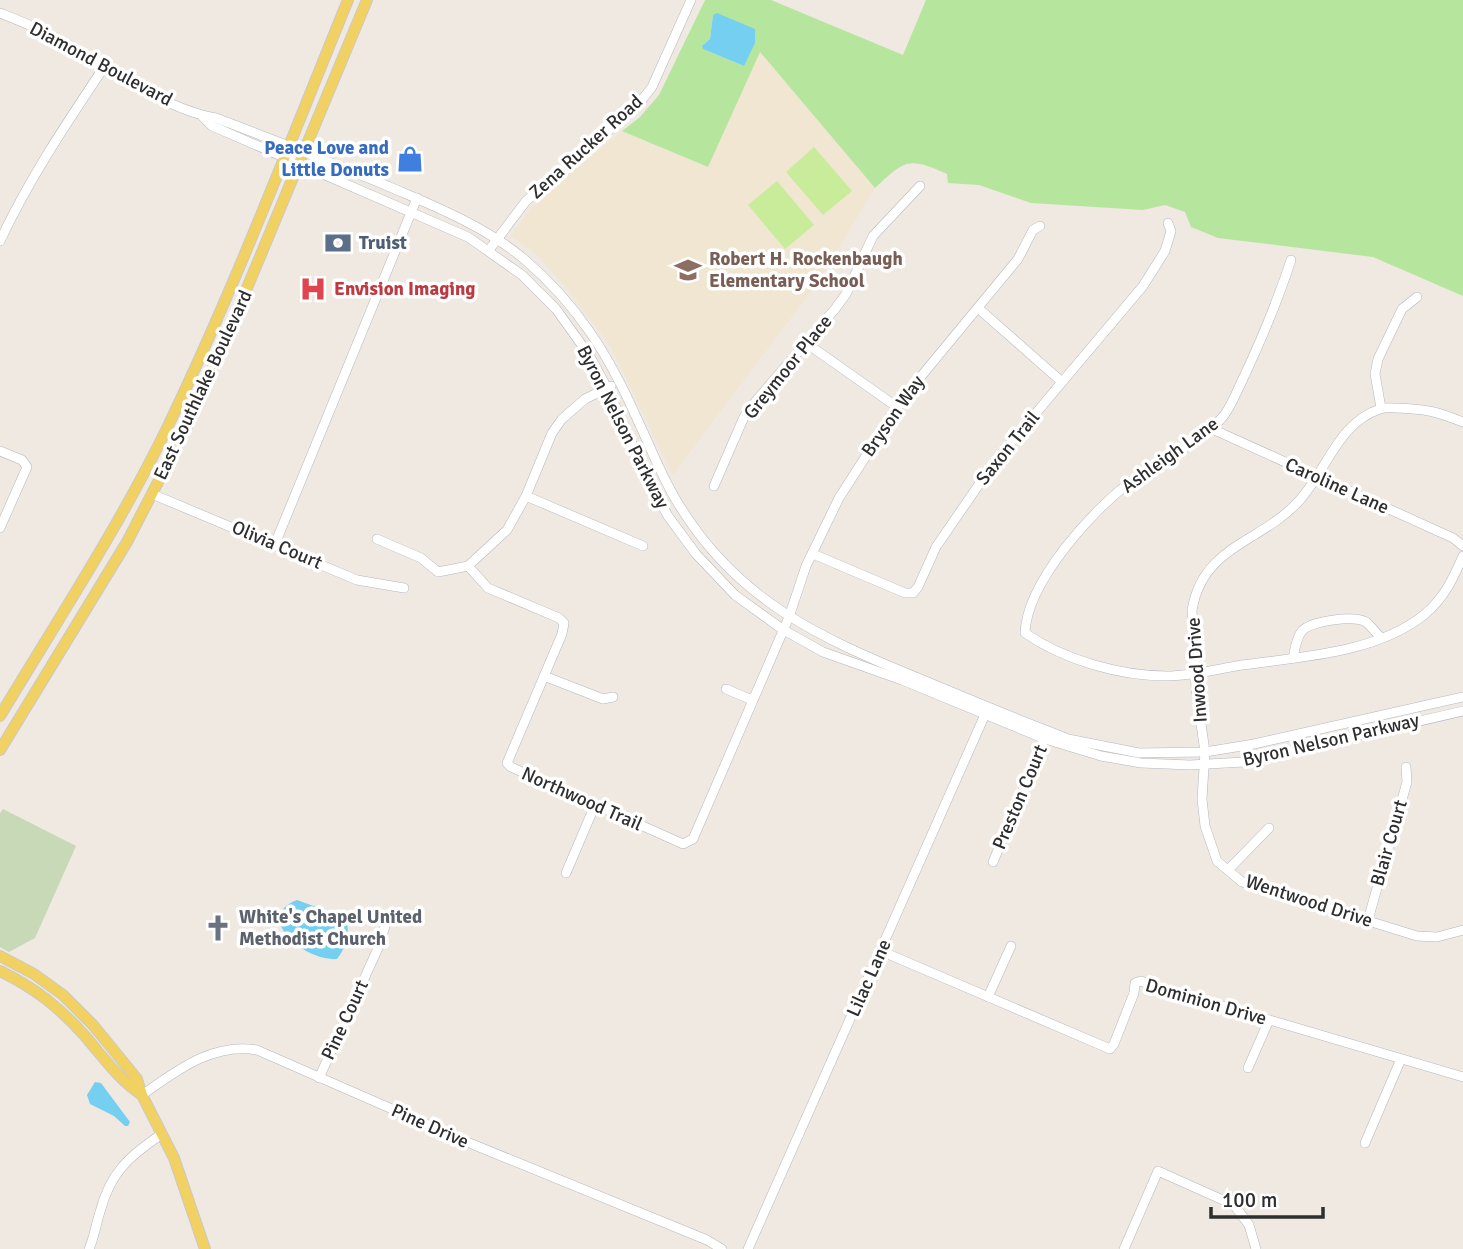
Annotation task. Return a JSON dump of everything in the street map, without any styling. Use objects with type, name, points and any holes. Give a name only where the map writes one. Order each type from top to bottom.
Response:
[{"type":"main road","name":"East Southlake Boulevard","points":[[0,716],[104,544],[167,428],[215,322],[348,0]]},
{"type":"main road","name":"East Southlake Boulevard","points":[[2,744],[127,542],[152,494],[211,372],[367,0]]},
{"type":"main road","points":[[152,494],[149,476],[167,436],[167,428]]},
{"type":"main road","points":[[0,956],[49,984],[78,1009],[138,1079],[142,1095],[174,1158],[205,1249]]},
{"type":"main road","points":[[0,971],[48,999],[83,1034],[127,1086],[142,1095]]},
{"type":"street","name":"Zena Rucker Road","points":[[489,250],[526,201],[637,106],[652,87],[691,0]]},
{"type":"street","name":"Diamond Boulevard","points":[[0,13],[58,39],[155,95],[201,116],[216,118],[286,151]]},
{"type":"street","points":[[0,242],[22,194],[104,67]]},
{"type":"street","name":"Byron Nelson Parkway","points":[[286,151],[304,151],[417,198],[498,238],[523,258],[568,300],[602,348],[668,488],[717,556],[747,586],[789,617],[919,683]]},
{"type":"street","name":"Byron Nelson Parkway","points":[[286,151],[299,163],[468,237],[522,275],[556,309],[583,346],[607,388],[648,480],[682,537],[735,595],[782,629],[823,652],[919,683],[1101,756],[1141,763],[1163,765],[1244,762],[1463,711]]},
{"type":"street","name":"Greymoor Place","points":[[714,486],[744,417],[846,293],[873,236],[920,186]]},
{"type":"street","points":[[275,544],[417,198]]},
{"type":"street","name":"Saxon Trail","points":[[813,554],[905,593],[913,593],[941,539],[993,464],[1143,286],[1169,241],[1171,232],[1168,223]]},
{"type":"street","name":"Bryson Way","points":[[782,629],[824,525],[839,498],[897,408],[1018,259],[1033,230],[1040,226]]},
{"type":"street","name":"Ashleigh Lane","points":[[1195,672],[1167,676],[1119,670],[1087,661],[1050,648],[1025,633],[1026,621],[1032,603],[1064,549],[1101,508],[1133,481],[1221,420],[1236,394],[1278,298],[1291,260]]},
{"type":"street","points":[[1417,297],[1402,309],[1378,359],[1375,374],[1381,408],[1431,410],[1463,422]]},
{"type":"street","points":[[556,309],[568,300]]},
{"type":"street","points":[[978,307],[1062,382]]},
{"type":"street","points":[[806,343],[897,408]]},
{"type":"street","points":[[377,538],[422,558],[438,572],[468,566],[507,530],[526,496],[552,433],[562,419],[585,399],[619,381]]},
{"type":"street","name":"Inwood Drive","points":[[1206,763],[1195,672],[1192,610],[1194,597],[1208,569],[1236,545],[1282,517],[1297,504],[1349,426],[1381,408]]},
{"type":"street","name":"Caroline Lane","points":[[1210,428],[1453,538],[1463,545]]},
{"type":"street","points":[[0,451],[22,460],[27,467],[0,528]]},
{"type":"street","name":"Olivia Court","points":[[152,494],[357,579],[404,587]]},
{"type":"street","points":[[526,496],[643,547]]},
{"type":"street","points":[[1195,672],[1329,652],[1381,638],[1410,624],[1442,597],[1463,556]]},
{"type":"street","name":"Northwood Trail","points":[[468,566],[488,588],[559,618],[564,623],[562,634],[507,763],[683,844],[693,839],[782,629]]},
{"type":"street","points":[[1293,658],[1302,630],[1311,626],[1353,618],[1367,623],[1381,638]]},
{"type":"street","points":[[544,676],[603,699],[614,697]]},
{"type":"street","points":[[726,689],[752,700]]},
{"type":"street","name":"Byron Nelson Parkway","points":[[1046,735],[1139,753],[1205,752],[1254,744],[1463,697]]},
{"type":"street","name":"Lilac Lane","points":[[748,1249],[987,710]]},
{"type":"street","name":"Preston Court","points":[[993,862],[1046,735]]},
{"type":"street","name":"Wentwood Drive","points":[[1206,763],[1202,799],[1205,826],[1217,861],[1242,882],[1417,936],[1437,937],[1463,931]]},
{"type":"street","name":"Blair Court","points":[[1368,920],[1407,782],[1406,767]]},
{"type":"street","points":[[566,873],[595,805]]},
{"type":"street","points":[[1228,870],[1269,828]]},
{"type":"street","name":"Pine Court","points":[[319,1078],[379,946],[386,923]]},
{"type":"street","points":[[988,998],[1011,946]]},
{"type":"street","name":"Dominion Drive","points":[[881,951],[1110,1049],[1138,981],[1463,1077]]},
{"type":"street","points":[[1248,1068],[1269,1020]]},
{"type":"street","name":"Pine Drive","points":[[142,1095],[206,1055],[231,1048],[257,1050],[472,1144],[707,1240],[722,1249]]},
{"type":"street","points":[[1365,1143],[1401,1059]]},
{"type":"street","points":[[89,1249],[107,1188],[122,1164],[162,1134]]},
{"type":"street","points":[[1124,1249],[1158,1171],[1234,1205],[1249,1225],[1256,1249]]},
{"type":"shaded area","name":"Robert H. Rockenbaugh Elementary School","points":[[759,51],[875,188],[816,285],[673,475],[611,347],[566,287],[536,254],[511,236],[528,212],[552,188],[622,131],[708,167]]},
{"type":"green space","points":[[705,0],[771,0],[903,55],[926,0],[1463,0],[1463,296],[1373,257],[1218,238],[1191,227],[1185,212],[1165,205],[1143,210],[1031,203],[979,185],[948,183],[947,174],[915,163],[900,167],[875,188],[760,52],[708,167],[622,131],[640,117],[659,95]],"holes":[[[713,15],[744,66],[703,49],[710,39]]]},
{"type":"green space","points":[[814,147],[852,191],[823,215],[786,172]]},
{"type":"green space","points":[[777,181],[814,225],[785,249],[748,205]]},
{"type":"green space","points":[[3,809],[76,846],[35,938],[9,952],[0,947],[0,813]]},
{"type":"water","points":[[717,13],[755,29],[755,43],[744,66],[703,49],[702,46],[710,39],[713,15]]},
{"type":"water","points":[[297,900],[346,918],[347,940],[337,959],[324,958],[298,946],[281,927],[280,917],[284,908]]},
{"type":"water","points":[[95,1082],[101,1083],[130,1122],[128,1126],[90,1104],[87,1095]]},
{"type":"place","name":"Peace Love and Little Donuts","points":[[410,159]]},
{"type":"place","name":"Truist","points":[[338,243]]},
{"type":"place","name":"Robert H. Rockenbaugh Elementary School","points":[[688,270]]},
{"type":"place","name":"Envision Imaging","points":[[313,289]]},
{"type":"place","name":"White's Chapel United Methodist Church","points":[[218,928]]}]
